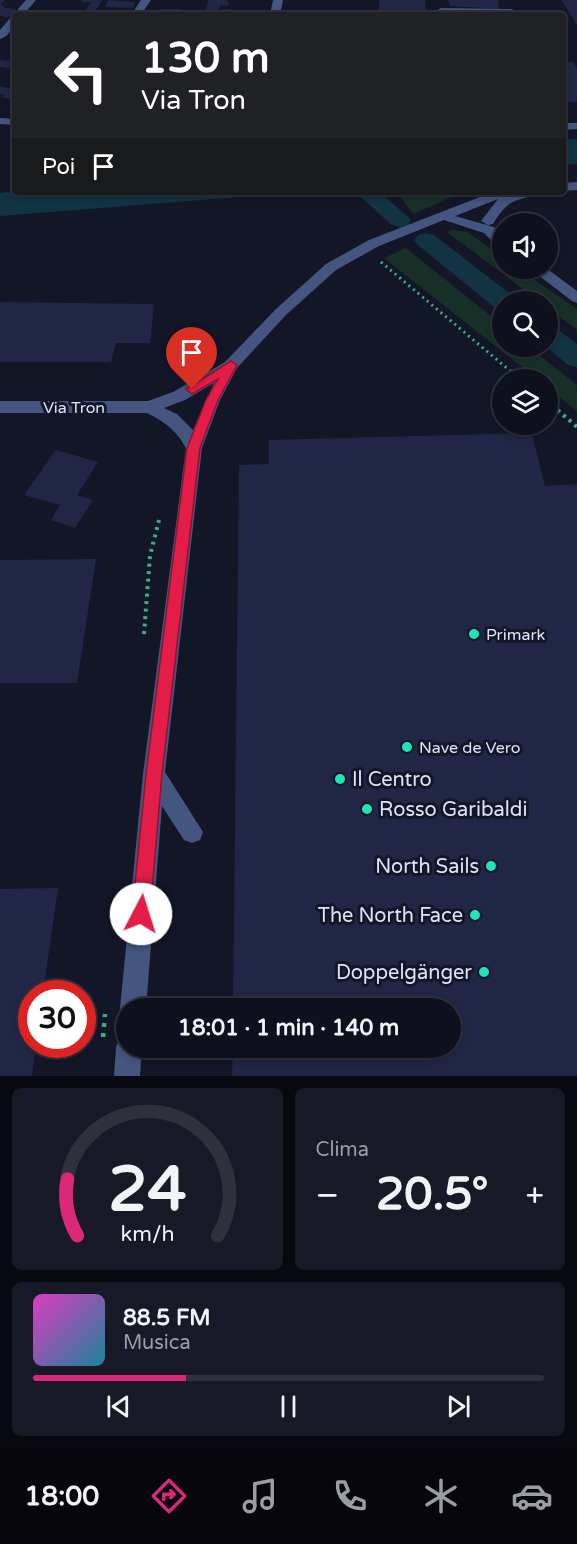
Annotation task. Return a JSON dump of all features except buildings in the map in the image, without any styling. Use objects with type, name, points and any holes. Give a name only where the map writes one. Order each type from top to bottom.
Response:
[{"type":"street","points":[[20,12],[31,0]]},
{"type":"street","points":[[441,11],[465,12]]},
{"type":"street","points":[[0,36],[12,22]]},
{"type":"street","points":[[488,226],[497,205],[504,199],[521,195]]},
{"type":"street","points":[[134,998],[154,774],[194,448],[212,400],[231,365],[281,312],[331,267],[375,250],[481,196],[482,211],[492,231]]},
{"type":"street","points":[[439,217],[488,226]]},
{"type":"street","points":[[551,279],[577,298]]},
{"type":"street","name":"Via Tron","points":[[0,407],[147,407],[179,396],[231,365]]},
{"type":"street","name":"Via Tron","points":[[147,407],[171,418],[185,431],[194,448]]},
{"type":"street","points":[[154,774],[192,832]]},
{"type":"street","points":[[126,1076],[128,1058]]},
{"type":"path","points":[[375,250],[509,369]]},
{"type":"path","points":[[558,411],[577,427]]},
{"type":"green space","points":[[399,195],[456,195],[413,214]]},
{"type":"green space","points":[[452,230],[467,232],[492,250],[492,266],[447,232]]},
{"type":"green space","points":[[406,248],[492,317],[492,343],[384,258]]},
{"type":"green space","points":[[510,279],[534,279],[551,291],[526,291]]},
{"type":"green space","points":[[558,296],[577,309],[577,330],[558,316]]},
{"type":"green space","points":[[509,357],[542,357],[557,369],[524,369]]},
{"type":"green space","points":[[558,370],[577,385],[577,411],[558,396]]},
{"type":"water","points":[[566,139],[577,139],[577,164],[566,165]]},
{"type":"water","points":[[12,191],[12,195],[266,195],[0,216],[0,193]]},
{"type":"waterway","points":[[370,195],[400,220]]},
{"type":"waterway","points":[[426,240],[492,292]]},
{"type":"waterway","points":[[558,343],[577,358]]},
{"type":"place","name":"Primark","points":[[474,634]]},
{"type":"place","name":"Nave de Vero","points":[[407,747]]},
{"type":"place","name":"Il Centro","points":[[340,779]]},
{"type":"place","name":"Rosso Garibaldi","points":[[367,809]]},
{"type":"place","name":"North Sails","points":[[491,866]]},
{"type":"place","name":"The North Face","points":[[475,915]]},
{"type":"place","name":"Doppelgänger","points":[[484,972]]},
{"type":"route","points":[[141,914],[154,774],[194,448],[212,400],[231,365],[192,389]]}]
